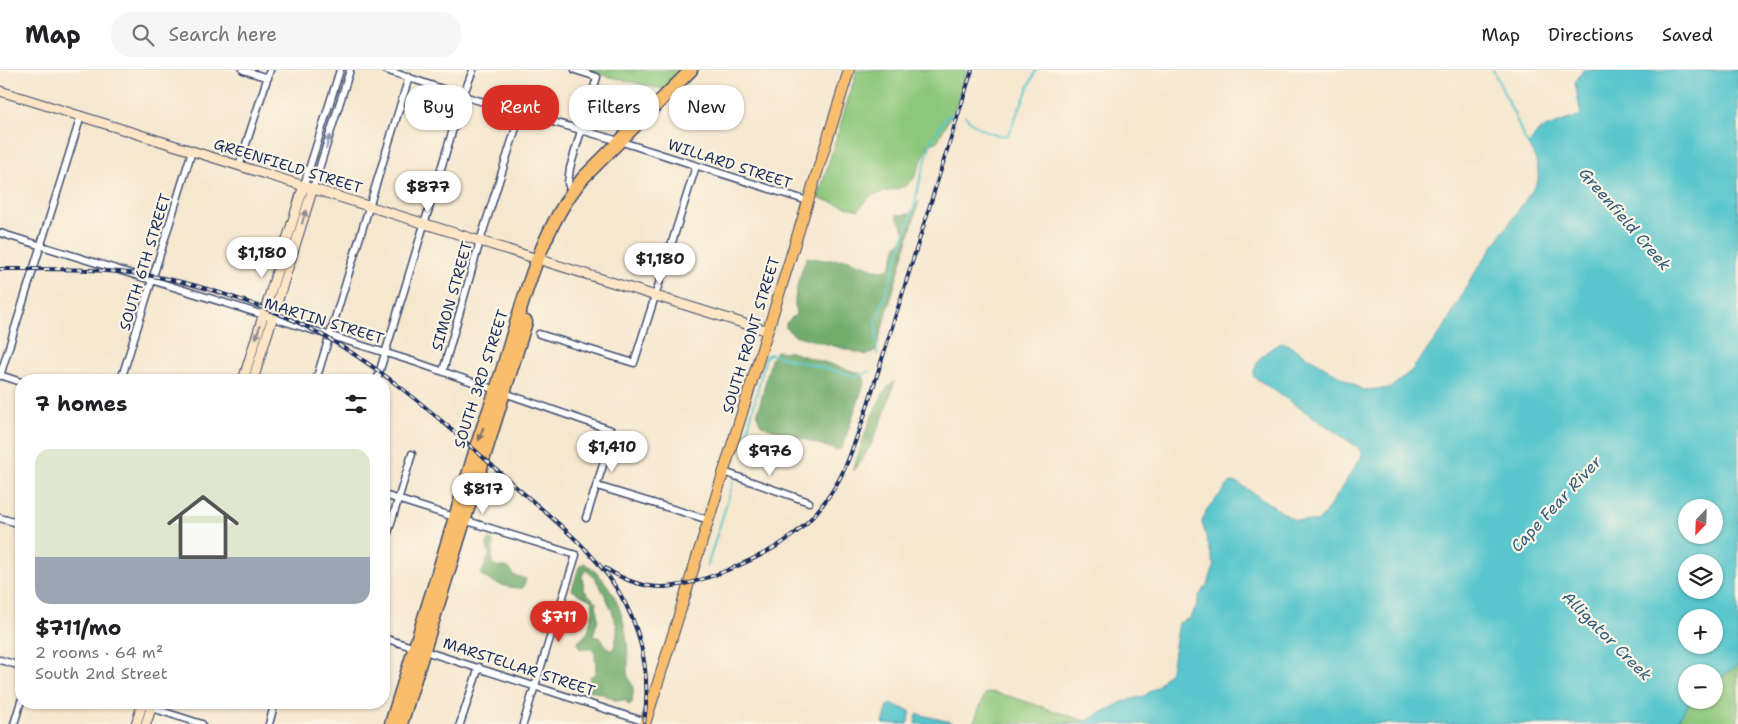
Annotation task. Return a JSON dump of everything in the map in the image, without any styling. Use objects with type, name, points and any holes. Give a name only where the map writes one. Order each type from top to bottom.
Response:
[{"type":"highway","name":"SOUTH 3RD STREET","points":[[391,724],[419,649],[460,519],[475,450],[500,391],[556,217],[571,192],[691,70]]},
{"type":"highway","name":"SOUTH 3RD STREET","points":[[401,724],[419,649]]},
{"type":"main road","name":"SOUTH FRONT STREET","points":[[645,723],[848,70]]},
{"type":"main road","name":"GREENFIELD STREET","points":[[0,91],[768,331]]},
{"type":"main road","points":[[254,374],[268,317],[309,187]]},
{"type":"main road","points":[[245,374],[268,317]]},
{"type":"main road","points":[[136,724],[142,709]]},
{"type":"main road","points":[[144,709],[146,724]]},
{"type":"street","points":[[243,70],[268,78]]},
{"type":"street","points":[[239,166],[270,70]]},
{"type":"street","points":[[309,187],[340,70]]},
{"type":"street","points":[[309,187],[350,70]]},
{"type":"street","name":"WILLARD STREET","points":[[386,70],[432,85]]},
{"type":"street","points":[[467,85],[473,70]]},
{"type":"street","points":[[571,192],[568,183],[570,168],[597,77],[575,70]]},
{"type":"street","points":[[318,374],[409,77]]},
{"type":"street","points":[[15,380],[0,376],[81,116]]},
{"type":"street","name":"WILLARD STREET","points":[[559,124],[808,201]]},
{"type":"street","points":[[379,374],[453,130]]},
{"type":"street","name":"SIMON STREET","points":[[443,371],[480,241],[515,130]]},
{"type":"street","name":"SOUTH 6TH STREET","points":[[123,374],[192,151]]},
{"type":"street","points":[[539,334],[634,363],[696,166]]},
{"type":"street","name":"MARTIN STREET","points":[[0,233],[443,371],[610,430],[613,433],[597,486]]},
{"type":"street","points":[[390,526],[412,454]]},
{"type":"street","points":[[724,472],[809,502]]},
{"type":"street","points":[[586,518],[597,486],[709,520]]},
{"type":"street","points":[[390,497],[576,555],[523,724]]},
{"type":"street","points":[[0,518],[15,522]]},
{"type":"street","name":"MARSTELLAR STREET","points":[[390,640],[535,685],[645,723]]},
{"type":"street","points":[[0,660],[15,664]]},
{"type":"street","points":[[460,724],[479,667]]},
{"type":"street","points":[[14,724],[18,709]]},
{"type":"street","points":[[158,709],[202,724]]},
{"type":"street","points":[[269,724],[273,709]]},
{"type":"green space","points":[[580,70],[699,70],[683,85],[669,85],[669,90],[659,88],[659,85],[645,85]]},
{"type":"green space","points":[[857,70],[967,70],[956,105],[937,142],[929,144],[914,178],[906,186],[870,196],[858,210],[818,198]]},
{"type":"green space","points":[[919,201],[876,350],[867,355],[794,335],[786,328],[786,323],[796,314],[796,292],[807,257],[824,260],[846,259],[880,271],[890,268],[897,246],[906,234],[896,215],[910,214]]},
{"type":"green space","points":[[776,351],[791,352],[862,374],[865,381],[842,448],[836,450],[761,425],[757,416],[771,360]]},
{"type":"green space","points":[[894,382],[888,403],[872,442],[859,464],[852,471],[880,398]]},
{"type":"green space","points":[[489,539],[493,542],[493,565],[508,568],[512,571],[513,575],[526,579],[523,588],[501,585],[481,575],[489,555],[487,544]]},
{"type":"green space","points":[[584,563],[595,572],[605,582],[618,605],[627,644],[627,673],[633,690],[632,703],[629,705],[625,700],[617,701],[585,689],[591,676],[596,674],[595,652],[592,649],[580,649],[578,642],[588,632],[593,610],[592,601],[572,590],[579,567]],"holes":[[[585,570],[590,573],[605,596],[616,622],[617,635],[614,648],[611,650],[608,649],[601,638],[593,636],[598,619],[596,602],[584,590],[582,576]]]},
{"type":"green space","points":[[1738,665],[1738,724],[1675,724],[1686,709],[1723,709],[1723,676]]},
{"type":"green space","points":[[991,692],[1086,721],[1056,724],[973,724],[985,694]]},
{"type":"water","points":[[1583,70],[1738,70],[1738,665],[1723,676],[1723,664],[1678,664],[1678,709],[1686,709],[1675,724],[1056,724],[1086,721],[1124,701],[1144,696],[1158,686],[1171,670],[1179,623],[1190,618],[1197,605],[1199,596],[1209,582],[1214,565],[1202,522],[1207,509],[1231,482],[1238,483],[1294,520],[1317,522],[1324,515],[1362,456],[1359,448],[1253,376],[1259,359],[1283,342],[1363,390],[1390,388],[1411,371],[1444,328],[1472,277],[1538,182],[1536,162],[1528,145],[1539,130],[1581,115],[1575,83]]},
{"type":"water","points":[[890,704],[910,711],[907,724],[883,724]]},
{"type":"water","points":[[917,714],[951,722],[952,724],[915,724]]},
{"type":"waterway","points":[[965,116],[973,124],[991,133],[1008,135],[1036,70]]},
{"type":"waterway","name":"Greenfield Creek","points":[[1493,70],[1529,146]]},
{"type":"waterway","points":[[877,355],[876,323],[913,210],[932,139],[948,115],[954,117]]},
{"type":"waterway","points":[[743,450],[766,356],[770,354],[858,377],[870,371]]},
{"type":"waterway","points":[[707,567],[734,480]]},
{"type":"railway","points":[[605,568],[632,582],[655,587],[676,586],[710,577],[746,562],[777,546],[814,516],[833,491],[852,450],[864,417],[972,70]]},
{"type":"railway","points":[[0,269],[114,272],[152,276],[209,289],[300,323],[333,341],[382,374]]},
{"type":"railway","points":[[390,380],[428,409],[561,526],[591,555],[616,587],[638,633],[642,648],[646,679],[644,724]]},
{"type":"water label","name":"Cape Fear River","points":[[1556,504]]},
{"type":"water label","name":"Alligator Creek","points":[[1607,636]]}]
